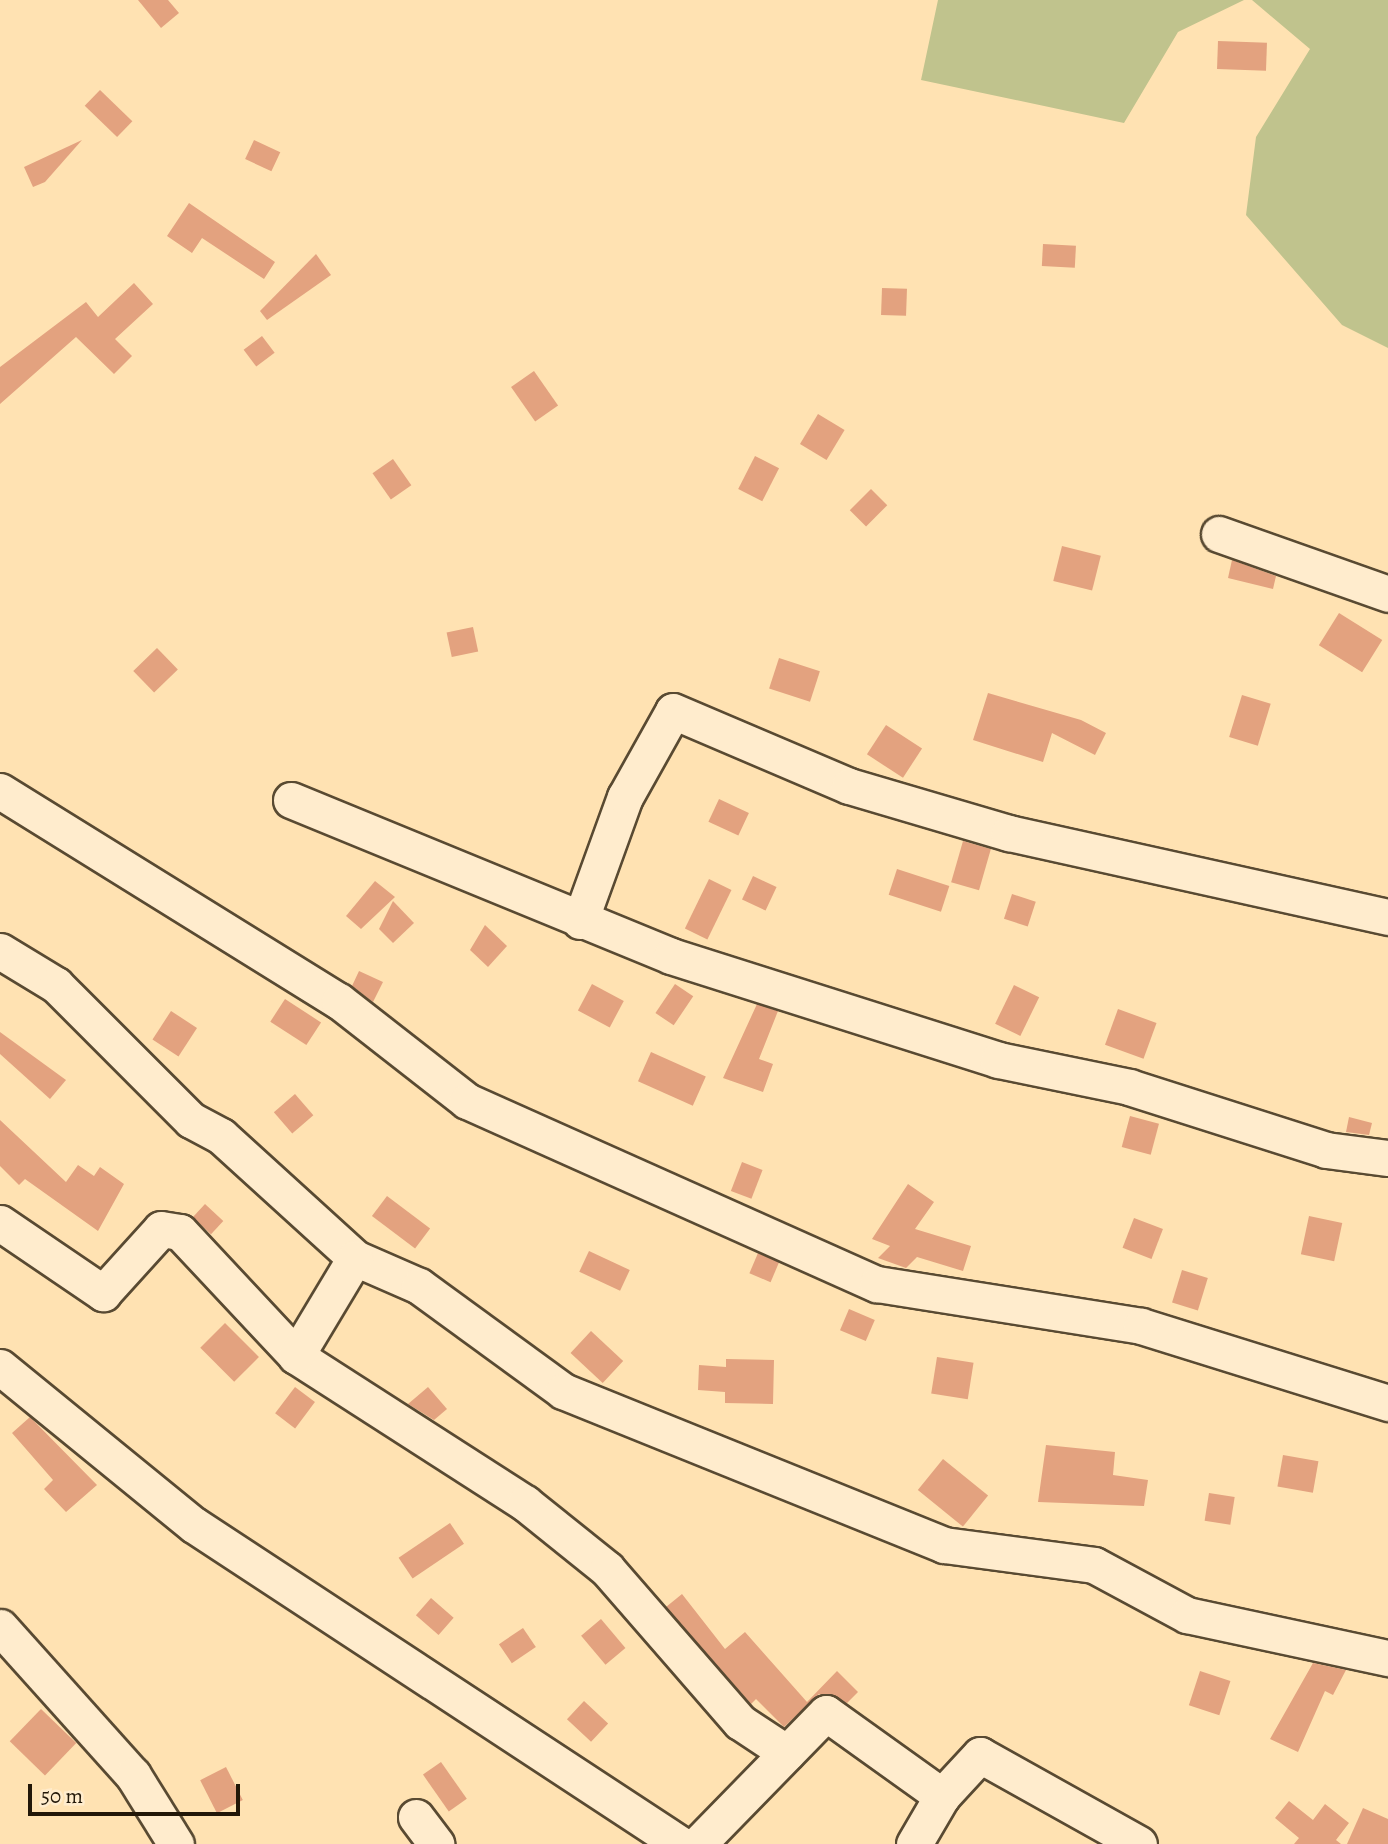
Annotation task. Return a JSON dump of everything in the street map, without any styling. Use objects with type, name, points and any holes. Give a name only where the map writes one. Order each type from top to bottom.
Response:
[{"type":"street","points":[[1219,534],[1388,594]]},
{"type":"street","points":[[580,921],[625,797],[673,711],[849,786],[995,829],[1388,917]]},
{"type":"street","points":[[0,791],[339,1001],[467,1101],[877,1284],[1141,1326],[1388,1403]]},
{"type":"street","points":[[291,800],[580,921],[998,1060],[1129,1087],[1325,1150],[1388,1158]]},
{"type":"street","points":[[0,951],[56,985],[191,1120],[221,1136],[355,1258],[419,1286],[563,1391],[931,1540],[1094,1565],[1187,1615],[1388,1658]]},
{"type":"street","points":[[0,1223],[103,1293],[161,1229],[171,1227],[296,1356],[524,1503],[615,1578],[740,1722],[787,1753]]},
{"type":"street","points":[[296,1356],[355,1258]]},
{"type":"street","points":[[0,1367],[194,1525],[680,1844]]},
{"type":"street","points":[[0,1627],[133,1775],[176,1844]]},
{"type":"street","points":[[698,1844],[826,1713],[942,1796]]},
{"type":"street","points":[[914,1844],[942,1796],[980,1755],[1139,1844]]},
{"type":"green space","points":[[938,0],[1244,0],[1178,32],[1124,123],[921,80]]},
{"type":"green space","points":[[1252,0],[1388,0],[1388,348],[1342,325],[1246,215],[1256,137],[1310,49]]},
{"type":"building","points":[[138,0],[168,0],[179,13],[161,28]]},
{"type":"building","points":[[1218,41],[1267,43],[1266,71],[1217,69]]},
{"type":"building","points":[[100,90],[132,121],[117,137],[85,106]]},
{"type":"building","points":[[82,140],[45,182],[33,187],[24,167]]},
{"type":"building","points":[[254,140],[280,152],[271,171],[245,159]]},
{"type":"building","points":[[189,203],[275,262],[264,279],[202,238],[192,253],[167,236]]},
{"type":"building","points":[[1043,244],[1076,246],[1075,268],[1042,266]]},
{"type":"building","points":[[316,254],[331,275],[267,320],[260,311]]},
{"type":"building","points":[[134,283],[153,304],[115,339],[132,356],[114,374],[76,337],[0,404],[0,367],[86,302],[98,317]]},
{"type":"building","points":[[882,288],[907,289],[906,316],[881,315]]},
{"type":"building","points":[[262,336],[275,353],[256,367],[244,350]]},
{"type":"building","points":[[534,371],[558,405],[535,421],[511,387]]},
{"type":"building","points":[[818,414],[845,430],[827,460],[800,444]]},
{"type":"building","points":[[755,456],[779,468],[762,501],[738,489]]},
{"type":"building","points":[[393,459],[411,485],[391,500],[373,473]]},
{"type":"building","points":[[871,489],[887,505],[866,526],[850,510]]},
{"type":"building","points":[[1062,546],[1101,556],[1092,591],[1053,581]]},
{"type":"building","points":[[1232,560],[1276,576],[1273,589],[1228,578]]},
{"type":"building","points":[[1339,613],[1382,640],[1362,672],[1319,645]]},
{"type":"building","points":[[473,627],[478,651],[452,657],[447,633]]},
{"type":"building","points":[[157,648],[178,670],[154,693],[133,671]]},
{"type":"building","points":[[779,658],[820,671],[810,702],[769,688]]},
{"type":"building","points":[[988,693],[1081,720],[1106,733],[1095,755],[1052,733],[1043,762],[973,740]]},
{"type":"building","points":[[1242,695],[1271,704],[1258,746],[1229,737]]},
{"type":"building","points":[[886,725],[922,748],[903,778],[867,754]]},
{"type":"building","points":[[719,799],[749,813],[738,836],[708,822]]},
{"type":"building","points":[[963,841],[991,849],[979,890],[951,882]]},
{"type":"building","points":[[897,869],[949,886],[941,912],[889,895]]},
{"type":"building","points":[[753,876],[777,887],[766,911],[742,900]]},
{"type":"building","points":[[709,879],[731,890],[707,939],[685,928]]},
{"type":"building","points":[[375,881],[395,897],[361,929],[346,916]]},
{"type":"building","points":[[1012,894],[1036,902],[1028,926],[1004,919]]},
{"type":"building","points":[[393,901],[414,923],[393,943],[379,929]]},
{"type":"building","points":[[485,925],[507,946],[488,967],[470,950]]},
{"type":"building","points":[[359,971],[383,982],[373,1002],[352,986]]},
{"type":"building","points":[[592,984],[624,1001],[610,1027],[578,1010]]},
{"type":"building","points":[[675,984],[693,996],[674,1025],[655,1013]]},
{"type":"building","points":[[1014,985],[1039,997],[1020,1036],[995,1024]]},
{"type":"building","points":[[285,999],[321,1022],[306,1045],[270,1022]]},
{"type":"building","points":[[757,1004],[778,1011],[759,1059],[773,1064],[763,1092],[723,1078]]},
{"type":"building","points":[[1118,1009],[1157,1023],[1144,1059],[1105,1045]]},
{"type":"building","points":[[171,1011],[197,1028],[178,1056],[152,1040]]},
{"type":"building","points":[[0,1032],[66,1080],[50,1099],[0,1054]]},
{"type":"building","points":[[651,1052],[706,1076],[693,1106],[638,1081]]},
{"type":"building","points":[[295,1094],[313,1115],[292,1134],[274,1112]]},
{"type":"building","points":[[1130,1116],[1159,1124],[1151,1155],[1122,1147]]},
{"type":"building","points":[[1349,1117],[1372,1123],[1369,1135],[1346,1132]]},
{"type":"building","points":[[0,1120],[66,1182],[78,1165],[94,1176],[100,1167],[124,1184],[98,1231],[25,1179],[19,1185],[0,1166]]},
{"type":"building","points":[[742,1162],[763,1170],[751,1199],[731,1191]]},
{"type":"building","points":[[908,1184],[934,1202],[915,1229],[971,1246],[963,1271],[917,1257],[906,1268],[878,1258],[890,1246],[872,1239]]},
{"type":"building","points":[[387,1196],[430,1228],[415,1248],[372,1216]]},
{"type":"building","points":[[205,1204],[223,1221],[211,1234],[193,1217]]},
{"type":"building","points":[[1309,1216],[1342,1223],[1334,1261],[1301,1254]]},
{"type":"building","points":[[1134,1218],[1163,1229],[1151,1259],[1123,1248]]},
{"type":"building","points":[[589,1251],[630,1270],[620,1291],[579,1272]]},
{"type":"building","points":[[758,1253],[779,1262],[771,1282],[749,1273]]},
{"type":"building","points":[[1182,1270],[1208,1278],[1198,1310],[1172,1303]]},
{"type":"building","points":[[849,1309],[875,1320],[866,1341],[840,1330]]},
{"type":"building","points":[[225,1323],[259,1357],[234,1382],[200,1348]]},
{"type":"building","points":[[591,1331],[623,1361],[603,1383],[571,1353]]},
{"type":"building","points":[[937,1357],[974,1363],[968,1399],[931,1394]]},
{"type":"building","points":[[726,1359],[774,1360],[773,1404],[725,1403],[725,1392],[698,1390],[699,1365],[726,1367]]},
{"type":"building","points":[[295,1387],[315,1402],[295,1428],[275,1413]]},
{"type":"building","points":[[428,1387],[447,1409],[434,1420],[408,1404]]},
{"type":"building","points":[[30,1417],[97,1485],[66,1512],[44,1489],[53,1480],[12,1433]]},
{"type":"building","points":[[1046,1445],[1115,1452],[1113,1475],[1148,1480],[1144,1506],[1038,1502]]},
{"type":"building","points":[[1283,1455],[1318,1461],[1313,1493],[1277,1487]]},
{"type":"building","points":[[943,1459],[988,1496],[963,1527],[918,1490]]},
{"type":"building","points":[[1209,1493],[1235,1497],[1230,1525],[1205,1521]]},
{"type":"building","points":[[450,1523],[464,1544],[413,1578],[399,1558]]},
{"type":"building","points":[[682,1594],[725,1649],[745,1632],[807,1702],[837,1671],[858,1692],[847,1703],[819,1694],[784,1727],[756,1699],[751,1704],[666,1607]]},
{"type":"building","points":[[431,1598],[454,1618],[439,1635],[416,1615]]},
{"type":"building","points":[[601,1619],[625,1648],[606,1665],[581,1636]]},
{"type":"building","points":[[523,1628],[536,1647],[512,1663],[499,1644]]},
{"type":"building","points":[[1313,1663],[1346,1670],[1333,1695],[1325,1691],[1298,1752],[1270,1739]]},
{"type":"building","points":[[1200,1671],[1230,1681],[1219,1715],[1189,1705]]},
{"type":"building","points":[[584,1701],[608,1724],[591,1742],[567,1719]]},
{"type":"building","points":[[41,1709],[76,1743],[45,1775],[10,1741]]},
{"type":"building","points":[[441,1762],[467,1799],[449,1811],[423,1775]]},
{"type":"building","points":[[226,1767],[243,1800],[217,1813],[200,1780]]},
{"type":"building","points":[[1289,1801],[1313,1820],[1325,1804],[1349,1823],[1336,1840],[1341,1844],[1294,1844],[1299,1838],[1275,1818]]},
{"type":"building","points":[[1363,1808],[1388,1819],[1388,1844],[1347,1844]]}]
